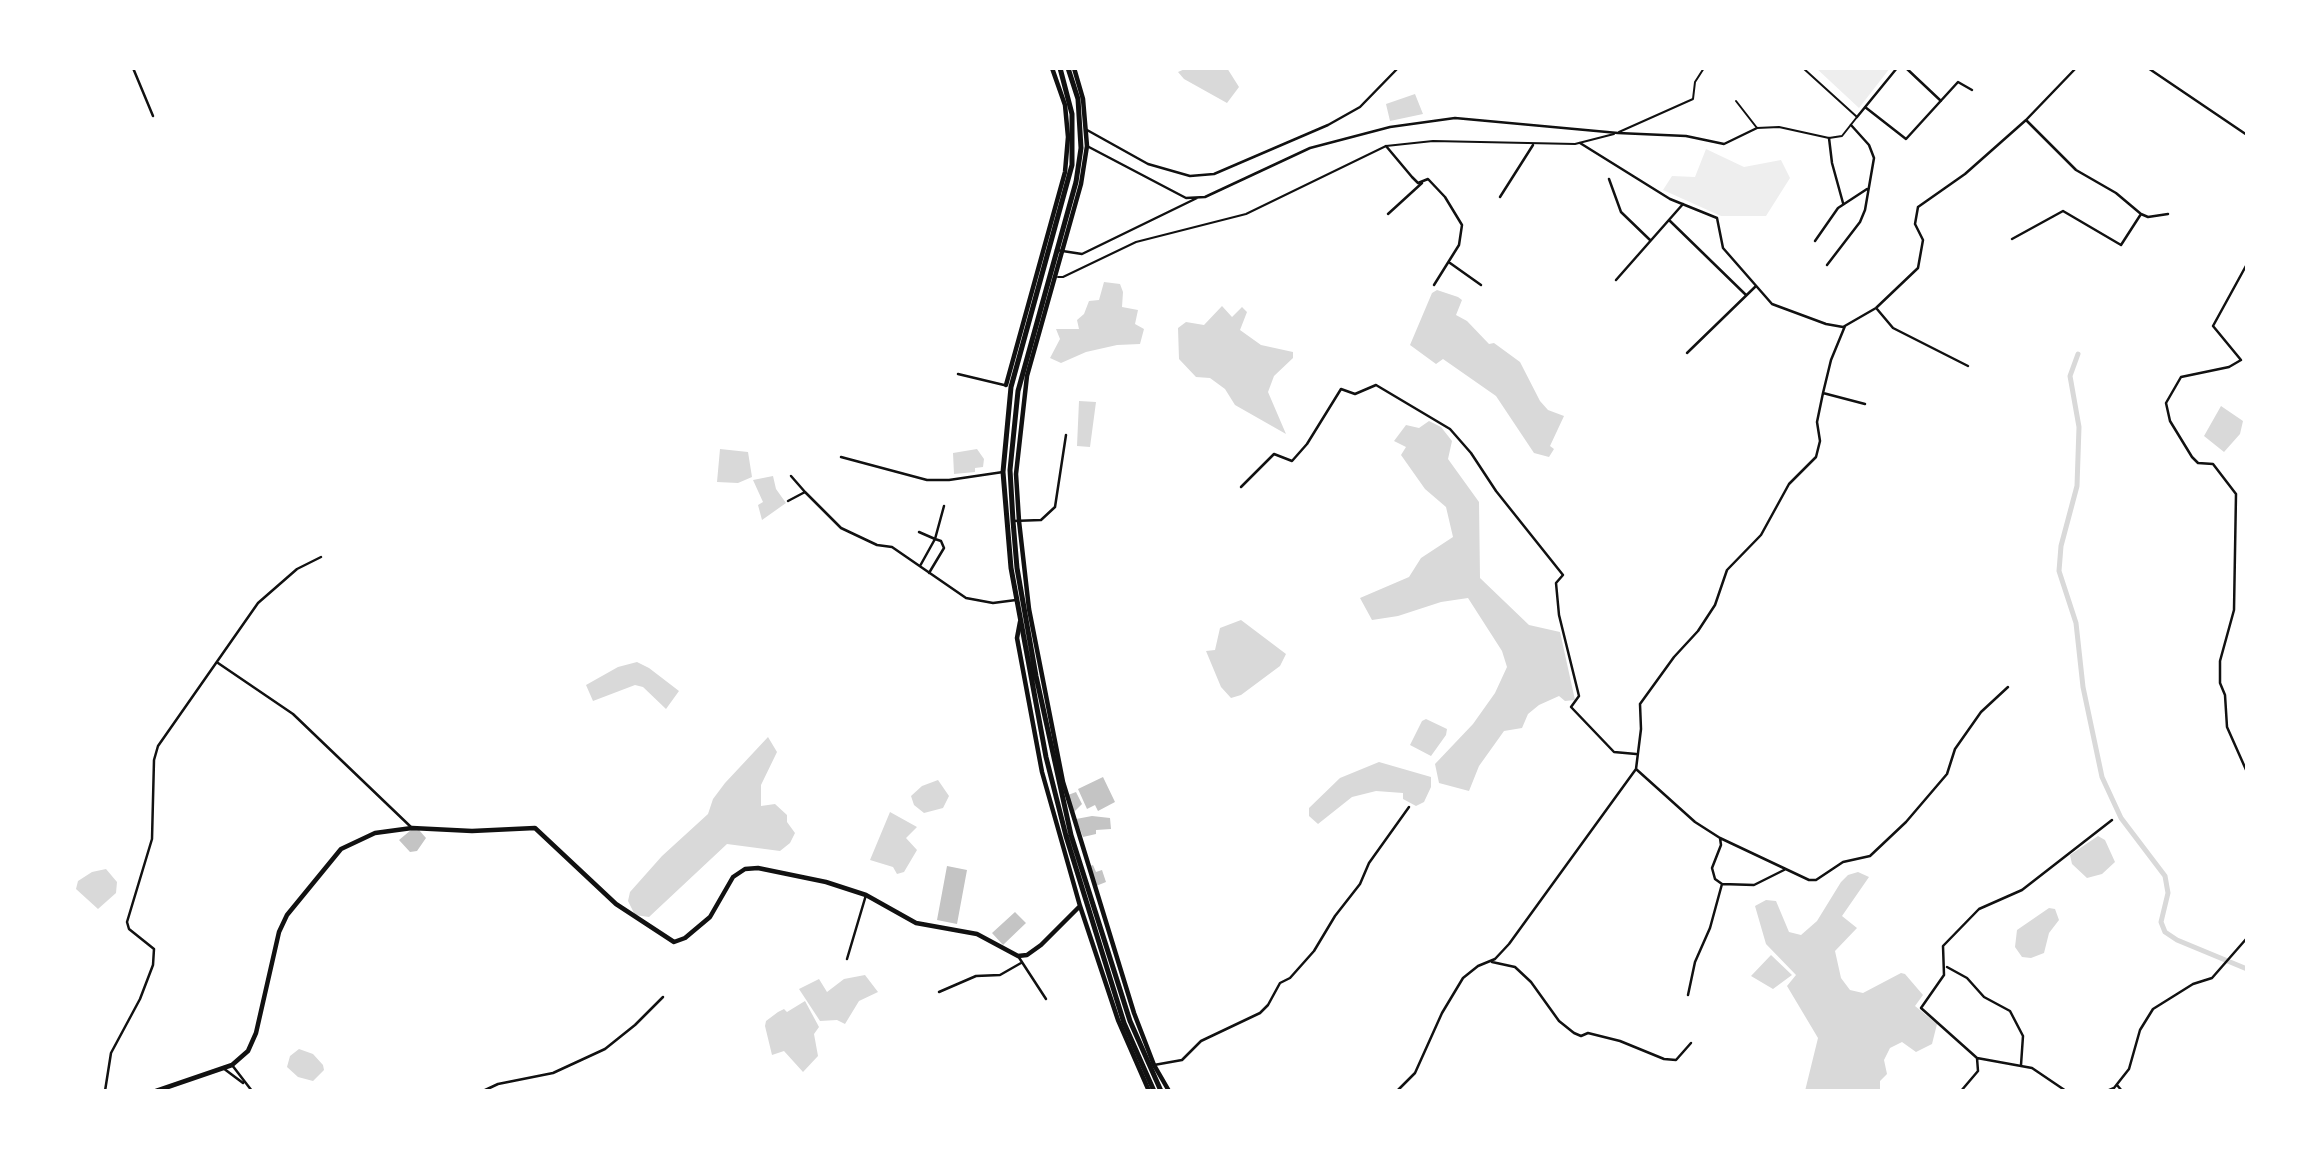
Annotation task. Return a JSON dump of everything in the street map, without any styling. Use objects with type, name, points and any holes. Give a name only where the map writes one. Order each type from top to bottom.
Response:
[{"type":"highway","points":[[1060,68],[1072,114],[1072,165],[1008,386],[1003,472],[1016,600],[1046,757],[1066,836],[1124,1023],[1151,1091]]},
{"type":"highway","points":[[1068,68],[1080,113],[1081,148],[1076,182],[1059,251],[1024,363],[1014,414],[1010,470],[1030,625],[1052,758],[1071,835],[1130,1021],[1161,1091]]},
{"type":"main road","points":[[1008,386],[1065,172],[1068,137],[1065,105],[1052,68]]},
{"type":"main road","points":[[1059,251],[1081,184],[1087,146],[1083,99],[1074,68]]},
{"type":"main road","points":[[1020,621],[1017,638],[1042,772],[1080,906],[1118,1020],[1151,1091]]},
{"type":"main road","points":[[1030,625],[1063,782],[1101,912],[1154,1065],[1168,1091]]},
{"type":"main road","points":[[156,1091],[232,1065],[248,1051],[256,1033],[279,932],[298,901],[341,849],[375,833],[412,828],[472,831],[535,828],[615,904],[674,942],[685,938],[710,917],[733,877],[745,869],[758,868],[826,882],[866,895],[916,923],[977,934],[1017,956],[1027,955],[1041,945],[1080,906]]},
{"type":"street","points":[[133,68],[153,116]]},
{"type":"street","points":[[1087,130],[1148,164],[1190,176],[1214,174],[1328,125],[1360,107],[1398,68]]},
{"type":"street","points":[[1857,117],[1896,68]]},
{"type":"street","points":[[1906,68],[1941,101]]},
{"type":"street","points":[[1580,143],[1683,204],[1717,218],[1723,248],[1772,304],[1826,324],[1845,326],[1876,308],[1918,268],[1923,240],[1915,224],[1918,207],[1965,174],[2025,120],[2076,68]]},
{"type":"street","points":[[2148,68],[2247,135]]},
{"type":"street","points":[[1866,107],[1906,139],[1959,81],[1972,90]]},
{"type":"street","points":[[1087,146],[1186,198],[1205,197],[1310,148],[1390,127],[1455,118],[1618,133],[1686,136],[1724,144],[1757,128]]},
{"type":"street","points":[[2025,120],[2076,170],[2116,193],[2141,214],[2168,214]]},
{"type":"street","points":[[1827,265],[1860,222],[1874,158],[1869,145],[1851,125]]},
{"type":"street","points":[[1829,138],[1832,163],[1843,203]]},
{"type":"street","points":[[1500,197],[1533,145]]},
{"type":"street","points":[[1386,146],[1412,177],[1422,182]]},
{"type":"street","points":[[1388,214],[1422,182],[1429,179],[1445,197],[1462,225],[1460,245],[1434,285]]},
{"type":"street","points":[[1609,179],[1621,212],[1650,240]]},
{"type":"street","points":[[1815,241],[1843,203],[1867,189]]},
{"type":"street","points":[[1059,251],[1082,254],[1197,197]]},
{"type":"street","points":[[1616,280],[1683,204]]},
{"type":"street","points":[[2012,239],[2063,211],[2119,245],[2141,214]]},
{"type":"street","points":[[1669,220],[1746,295]]},
{"type":"street","points":[[1450,263],[1481,285]]},
{"type":"street","points":[[2247,264],[2213,326],[2241,360],[2229,367],[2181,377],[2166,403],[2170,421],[2192,457],[2198,463],[2213,464],[2236,494],[2234,610],[2220,661],[2220,683],[2225,695],[2227,727],[2247,772]]},
{"type":"street","points":[[1687,353],[1756,286]]},
{"type":"street","points":[[1876,308],[1893,328],[1968,366]]},
{"type":"street","points":[[1490,962],[1499,955],[1536,909],[1563,867],[1636,769],[1641,729],[1640,704],[1715,605],[1727,569],[1761,535],[1789,484],[1816,457],[1820,441],[1817,422],[1831,360],[1845,326]]},
{"type":"street","points":[[958,374],[1008,386]]},
{"type":"street","points":[[1241,487],[1275,454],[1292,461],[1307,444],[1341,389],[1355,394],[1376,385],[1450,429],[1563,575],[1556,583],[1559,615],[1579,696],[1571,707],[1614,752],[1636,754]]},
{"type":"street","points":[[1824,393],[1865,404]]},
{"type":"street","points":[[1016,521],[1047,518],[1055,507],[1066,435]]},
{"type":"street","points":[[841,457],[926,480],[948,480],[1003,472]]},
{"type":"street","points":[[791,476],[841,528],[877,545],[892,547],[966,598],[993,603],[1016,600]]},
{"type":"street","points":[[788,501],[805,492]]},
{"type":"street","points":[[920,567],[935,539],[944,506]]},
{"type":"street","points":[[919,532],[941,541],[944,548],[929,573]]},
{"type":"street","points":[[105,1091],[111,1053],[140,999],[153,965],[154,949],[129,929],[127,922],[152,839],[154,760],[158,746],[258,603],[297,569],[321,557]]},
{"type":"street","points":[[218,663],[293,714],[412,828]]},
{"type":"street","points":[[1636,769],[1695,822],[1720,838],[1816,880],[1843,862],[1875,853],[1947,775],[1958,743],[1981,712],[2008,687]]},
{"type":"street","points":[[1154,1065],[1182,1060],[1202,1041],[1260,1013],[1280,984],[1290,978],[1314,951],[1335,916],[1360,884],[1369,863],[1409,807]]},
{"type":"street","points":[[2066,1091],[2032,1068],[1977,1058],[1921,1008],[1944,975],[1946,967],[1943,946],[1962,924],[1979,909],[2022,890],[2112,821]]},
{"type":"street","points":[[1720,838],[1721,845],[1712,868],[1715,879],[1722,884],[1754,885],[1787,868]]},
{"type":"street","points":[[1688,995],[1695,962],[1710,928],[1722,884]]},
{"type":"street","points":[[847,959],[866,895]]},
{"type":"street","points":[[2107,1091],[2117,1085],[2129,1069],[2140,1030],[2153,1009],[2193,984],[2208,980],[2247,938]]},
{"type":"street","points":[[1017,956],[1046,999]]},
{"type":"street","points":[[1397,1091],[1415,1073],[1442,1013],[1463,978],[1478,965],[1490,962],[1504,962],[1515,967],[1531,982],[1559,1021],[1574,1034],[1581,1036],[1588,1032],[1620,1041],[1664,1059],[1676,1060],[1691,1043]]},
{"type":"street","points":[[939,992],[976,976],[1000,975],[1021,964]]},
{"type":"street","points":[[1946,967],[1967,978],[1984,997],[2010,1011],[2023,1036],[2021,1065]]},
{"type":"street","points":[[483,1091],[498,1084],[553,1073],[605,1049],[663,997]]},
{"type":"street","points":[[1961,1091],[1978,1071],[1977,1058]]},
{"type":"street","points":[[232,1065],[246,1085]]},
{"type":"street","points":[[223,1068],[252,1091]]},
{"type":"street","points":[[2117,1085],[2122,1091]]},
{"type":"lane","points":[[1052,276],[1063,277],[1136,242],[1246,214],[1386,146],[1433,141],[1533,145],[1580,143],[1618,133],[1693,99],[1695,82],[1704,68]]},
{"type":"lane","points":[[1736,101],[1757,128],[1779,127],[1829,138],[1842,136],[1857,117],[1802,68]]},
{"type":"shaded area","points":[[1187,68],[1227,68],[1239,87],[1227,103],[1184,79],[1178,72]]},
{"type":"shaded area","points":[[1816,68],[1890,68],[1859,108]]},
{"type":"shaded area","points":[[1415,94],[1423,114],[1390,121],[1386,104]]},
{"type":"shaded area","points":[[1706,149],[1744,167],[1781,160],[1790,178],[1766,216],[1721,216],[1663,190],[1672,176],[1695,177]]},
{"type":"shaded area","points":[[1104,282],[1120,284],[1123,292],[1122,307],[1138,310],[1135,324],[1144,329],[1140,344],[1117,345],[1086,352],[1061,363],[1050,358],[1060,339],[1056,329],[1079,329],[1077,320],[1084,314],[1089,301],[1099,300]]},
{"type":"shaded area","points":[[1437,290],[1462,300],[1456,315],[1467,321],[1489,344],[1494,343],[1520,362],[1540,401],[1548,410],[1564,416],[1550,446],[1554,449],[1549,457],[1534,453],[1496,396],[1443,359],[1436,364],[1410,345],[1432,293]]},
{"type":"shaded area","points":[[1222,306],[1232,317],[1242,307],[1247,312],[1240,330],[1261,345],[1293,352],[1293,358],[1274,376],[1268,392],[1286,434],[1235,405],[1225,389],[1210,378],[1196,377],[1179,359],[1178,328],[1186,322],[1204,325]]},
{"type":"shaded area","points":[[1079,401],[1096,402],[1090,447],[1077,446]]},
{"type":"shaded area","points":[[2221,406],[2243,421],[2240,434],[2224,452],[2204,436]]},
{"type":"shaded area","points":[[1429,421],[1441,427],[1452,441],[1448,459],[1479,502],[1480,578],[1529,625],[1560,632],[1575,700],[1565,701],[1559,696],[1539,705],[1528,714],[1522,728],[1504,731],[1479,766],[1469,791],[1439,783],[1435,764],[1473,724],[1495,693],[1507,667],[1502,651],[1468,598],[1441,602],[1398,616],[1372,620],[1360,598],[1409,577],[1421,558],[1453,537],[1446,507],[1425,489],[1401,455],[1406,447],[1394,441],[1406,425],[1419,428]]},
{"type":"shaded area","points":[[720,449],[748,452],[752,477],[738,483],[717,482]]},
{"type":"shaded area","points":[[977,449],[984,459],[983,467],[975,468],[975,472],[954,474],[953,453]]},
{"type":"shaded area","points":[[773,476],[776,489],[786,503],[762,520],[758,505],[763,502],[753,480]]},
{"type":"shaded area","points":[[1241,620],[1286,654],[1280,666],[1241,695],[1231,698],[1221,687],[1206,651],[1215,650],[1220,628]]},
{"type":"shaded area","points":[[637,662],[679,691],[666,709],[643,687],[635,685],[593,701],[586,685],[618,667]]},
{"type":"shaded area","points":[[1426,719],[1447,729],[1446,735],[1431,756],[1410,745],[1422,721]]},
{"type":"shaded area","points":[[768,737],[777,752],[761,785],[761,806],[775,804],[787,815],[787,822],[795,833],[790,843],[780,851],[727,844],[649,917],[635,915],[628,901],[630,892],[662,856],[708,814],[713,799],[725,783]]},
{"type":"shaded area","points":[[1379,762],[1431,777],[1431,787],[1424,802],[1416,806],[1403,799],[1403,793],[1376,791],[1352,797],[1318,824],[1309,816],[1309,808],[1340,778]]},
{"type":"shaded area","points":[[938,780],[949,796],[943,808],[924,813],[914,805],[911,796],[922,786]]},
{"type":"shaded area","points":[[890,812],[917,827],[906,838],[917,850],[904,872],[897,874],[893,867],[870,860]]},
{"type":"shaded area","points":[[2098,836],[2105,840],[2115,862],[2102,874],[2087,878],[2072,864],[2070,855]]},
{"type":"shaded area","points":[[106,869],[117,882],[116,893],[98,909],[76,889],[78,881],[92,872]]},
{"type":"shaded area","points":[[1858,872],[1869,877],[1842,916],[1857,928],[1835,951],[1841,978],[1850,990],[1863,993],[1901,973],[1905,974],[1923,995],[1915,1006],[1937,1024],[1932,1044],[1916,1052],[1902,1042],[1890,1048],[1884,1060],[1887,1074],[1880,1081],[1880,1091],[1805,1091],[1818,1038],[1787,986],[1796,975],[1766,944],[1755,906],[1766,900],[1776,901],[1789,932],[1801,935],[1817,921],[1841,882],[1848,875]]},
{"type":"shaded area","points":[[2049,908],[2055,909],[2059,920],[2049,933],[2044,953],[2031,958],[2022,957],[2015,947],[2017,930]]},
{"type":"shaded area","points":[[1771,955],[1792,975],[1773,989],[1751,976]]},
{"type":"shaded area","points":[[865,975],[878,992],[859,1001],[845,1024],[837,1020],[820,1021],[799,989],[819,979],[827,992],[844,979]]},
{"type":"shaded area","points":[[805,1001],[819,1027],[814,1034],[818,1056],[803,1072],[784,1051],[772,1055],[765,1026],[766,1021],[778,1012],[784,1009],[787,1012]]},
{"type":"shaded area","points":[[299,1049],[313,1054],[323,1065],[324,1070],[313,1081],[298,1077],[287,1067],[290,1056]]},
{"type":"building","points":[[1103,777],[1115,802],[1098,811],[1095,805],[1087,809],[1078,789]]},
{"type":"building","points":[[1076,792],[1082,804],[1074,812],[1068,795]]},
{"type":"building","points":[[1092,816],[1110,818],[1111,829],[1096,830],[1096,834],[1083,837],[1076,819]]},
{"type":"building","points":[[411,830],[419,830],[426,838],[417,851],[410,852],[399,840]]},
{"type":"building","points":[[1093,865],[1096,872],[1102,870],[1106,882],[1096,886],[1090,866]]},
{"type":"building","points":[[947,866],[967,870],[957,924],[937,920]]},
{"type":"building","points":[[1015,912],[1026,923],[1003,945],[992,933]]},
{"type":"waterway","points":[[2078,354],[2070,376],[2079,427],[2077,486],[2061,546],[2059,571],[2076,623],[2083,687],[2102,777],[2121,818],[2165,876],[2168,893],[2161,922],[2165,932],[2177,940],[2247,969]]}]
